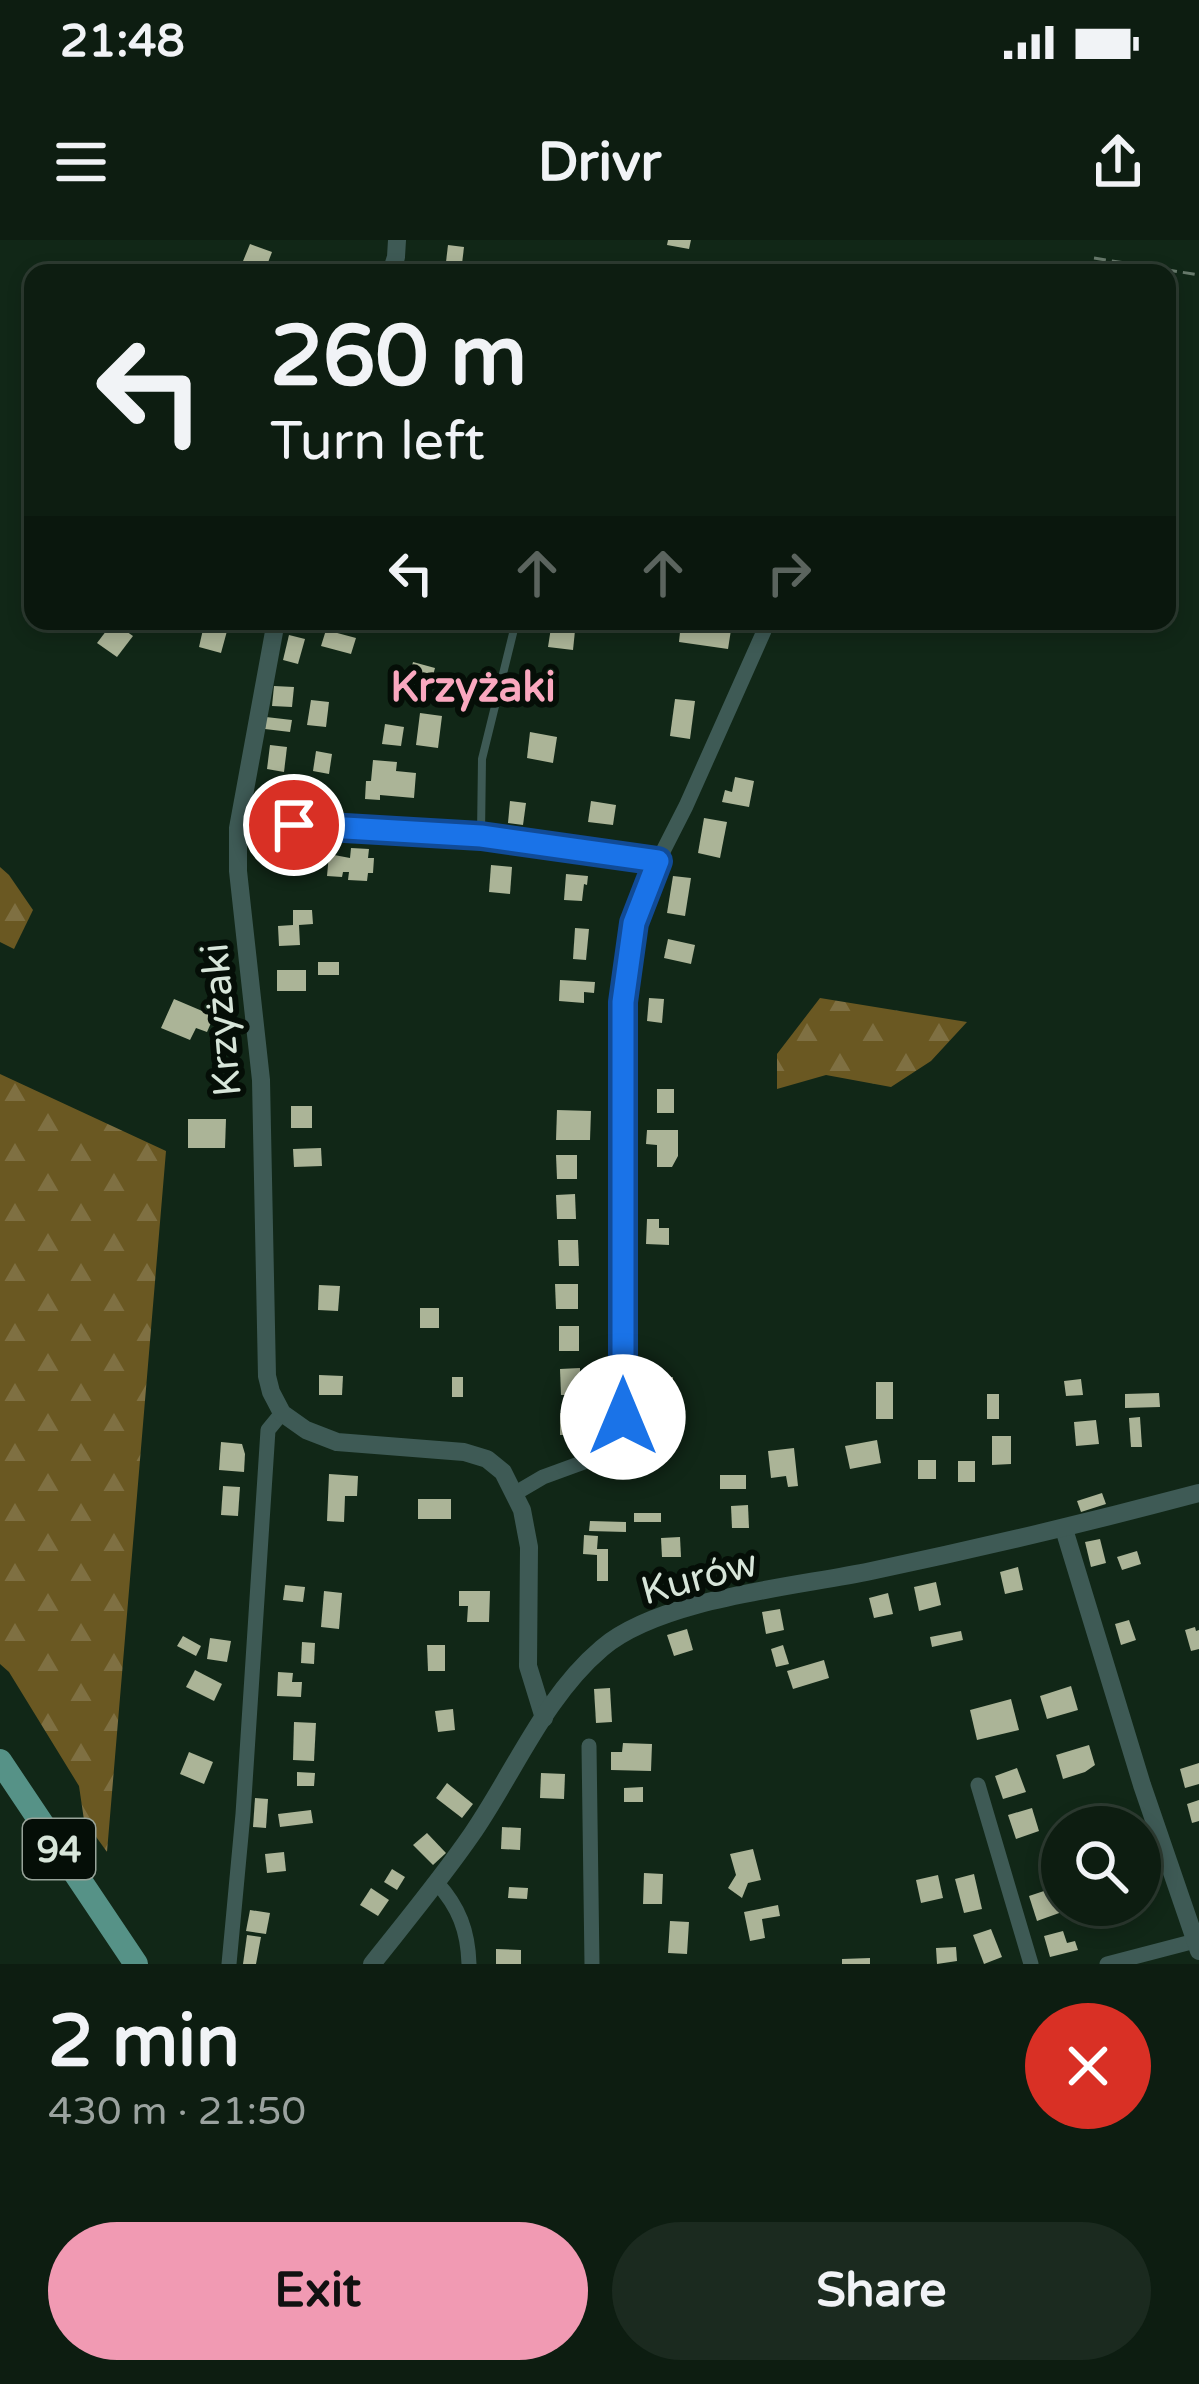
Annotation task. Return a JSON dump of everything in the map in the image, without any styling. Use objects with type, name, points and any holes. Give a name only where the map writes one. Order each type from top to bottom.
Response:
[{"type":"main road","name":"94","points":[[0,1761],[136,1964]]},
{"type":"street","name":"Krzyżaki","points":[[274,630],[245,785],[238,850],[261,1080],[267,1376],[282,1413]]},
{"type":"street","points":[[514,1494],[614,1450],[620,1441],[623,1002],[634,923],[764,631]]},
{"type":"street","points":[[230,1964],[268,1430],[282,1413],[306,1430],[337,1442],[464,1452],[487,1459],[503,1472],[522,1510],[529,1547],[528,1666],[544,1718]]},
{"type":"street","name":"Kurów","points":[[372,1964],[473,1833],[562,1693],[586,1663],[630,1628],[714,1601],[1064,1528],[1199,1492]]},
{"type":"street","points":[[1064,1528],[1142,1785],[1198,1944],[1107,1964]]},
{"type":"street","points":[[536,1686],[562,1693]]},
{"type":"street","points":[[589,1746],[592,1964]]},
{"type":"street","points":[[978,1785],[1031,1964]]},
{"type":"street","points":[[437,1883],[460,1913],[469,1964]]},
{"type":"lane","points":[[481,836],[482,759],[514,630]]},
{"type":"lane","points":[[294,825],[481,836],[658,861]]},
{"type":"path","points":[[1094,258],[1131,264]]},
{"type":"green space","points":[[0,867],[33,910],[14,949],[0,942]]},
{"type":"green space","points":[[820,998],[967,1022],[931,1061],[891,1087],[826,1075],[777,1089],[777,1054]]},
{"type":"green space","points":[[0,1074],[166,1151],[107,1852],[84,1820],[79,1786],[0,1664]]},
{"type":"building","points":[[668,240],[691,240],[689,249],[667,245]]},
{"type":"building","points":[[250,244],[272,252],[267,264],[242,264]]},
{"type":"building","points":[[448,245],[464,247],[462,264],[446,262]]},
{"type":"building","points":[[107,630],[124,630],[133,636],[117,657],[97,643]]},
{"type":"building","points":[[203,630],[227,631],[221,653],[199,647]]},
{"type":"building","points":[[326,630],[356,638],[351,654],[321,646]]},
{"type":"building","points":[[551,630],[575,630],[573,650],[548,647]]},
{"type":"building","points":[[680,630],[731,630],[728,649],[679,642]]},
{"type":"building","points":[[289,635],[305,639],[298,664],[283,660]]},
{"type":"building","points":[[413,662],[435,668],[432,679],[410,674]]},
{"type":"building","points":[[274,686],[294,687],[292,707],[272,706]]},
{"type":"building","points":[[675,699],[695,701],[690,739],[670,736]]},
{"type":"building","points":[[311,700],[329,702],[326,727],[307,725]]},
{"type":"building","points":[[420,713],[442,716],[438,748],[416,745]]},
{"type":"building","points":[[266,717],[292,720],[290,732],[265,729]]},
{"type":"building","points":[[385,724],[404,727],[401,746],[382,744]]},
{"type":"building","points":[[530,732],[557,737],[553,763],[527,758]]},
{"type":"building","points":[[270,745],[287,747],[284,772],[267,769]]},
{"type":"building","points":[[316,751],[332,754],[329,774],[313,771]]},
{"type":"building","points":[[373,760],[397,762],[396,771],[416,773],[414,798],[380,795],[380,800],[365,799]]},
{"type":"building","points":[[735,777],[754,781],[749,807],[722,802],[725,790],[732,792]]},
{"type":"building","points":[[510,801],[526,803],[523,825],[508,823]]},
{"type":"building","points":[[591,801],[616,805],[613,825],[588,822]]},
{"type":"building","points":[[704,818],[727,822],[720,858],[698,853]]},
{"type":"building","points":[[351,848],[369,849],[368,858],[374,858],[367,881],[348,880],[349,872],[342,877],[327,876],[329,854],[350,858]]},
{"type":"building","points":[[491,865],[512,867],[510,894],[489,892]]},
{"type":"building","points":[[566,874],[588,876],[582,901],[564,900]]},
{"type":"building","points":[[673,876],[691,878],[685,916],[667,913]]},
{"type":"building","points":[[293,910],[312,910],[313,924],[299,925],[300,945],[279,946],[278,926],[293,925]]},
{"type":"building","points":[[575,928],[589,929],[586,960],[573,959]]},
{"type":"building","points":[[668,939],[695,945],[691,964],[664,958]]},
{"type":"building","points":[[318,962],[339,962],[339,975],[318,975]]},
{"type":"building","points":[[277,970],[306,970],[306,991],[277,991]]},
{"type":"building","points":[[560,980],[595,982],[594,993],[584,992],[584,1003],[559,1001]]},
{"type":"building","points":[[649,998],[664,999],[662,1023],[647,1021]]},
{"type":"building","points":[[174,999],[214,1016],[207,1032],[196,1028],[190,1040],[161,1028]]},
{"type":"building","points":[[657,1089],[674,1089],[674,1113],[657,1113]]},
{"type":"building","points":[[291,1106],[312,1106],[312,1128],[291,1128]]},
{"type":"building","points":[[557,1110],[591,1111],[590,1140],[556,1140]]},
{"type":"building","points":[[188,1119],[226,1119],[225,1148],[188,1148]]},
{"type":"building","points":[[647,1130],[678,1130],[678,1156],[672,1167],[657,1167],[657,1145],[646,1144]]},
{"type":"building","points":[[321,1148],[322,1166],[294,1167],[293,1149]]},
{"type":"building","points":[[556,1155],[577,1155],[577,1179],[557,1179]]},
{"type":"building","points":[[575,1194],[576,1219],[557,1219],[556,1195]]},
{"type":"building","points":[[647,1219],[659,1219],[659,1228],[669,1228],[669,1245],[646,1244]]},
{"type":"building","points":[[558,1240],[578,1240],[579,1266],[559,1266]]},
{"type":"building","points":[[555,1284],[578,1284],[578,1309],[556,1309]]},
{"type":"building","points":[[319,1285],[340,1286],[338,1311],[318,1310]]},
{"type":"building","points":[[420,1308],[439,1308],[439,1328],[420,1328]]},
{"type":"building","points":[[559,1326],[579,1326],[579,1351],[559,1351]]},
{"type":"building","points":[[580,1368],[580,1395],[561,1395],[560,1369]]},
{"type":"building","points":[[319,1375],[343,1376],[342,1395],[319,1395]]},
{"type":"building","points":[[452,1377],[463,1377],[463,1397],[452,1397]]},
{"type":"building","points":[[673,1377],[673,1401],[652,1401],[652,1378]]},
{"type":"building","points":[[1081,1379],[1083,1395],[1066,1396],[1064,1381]]},
{"type":"building","points":[[876,1382],[893,1382],[893,1419],[876,1419]]},
{"type":"building","points":[[1159,1393],[1160,1407],[1125,1408],[1125,1394]]},
{"type":"building","points":[[987,1394],[999,1394],[999,1419],[987,1419]]},
{"type":"building","points":[[560,1413],[579,1413],[580,1435],[560,1435]]},
{"type":"building","points":[[1140,1417],[1142,1447],[1131,1447],[1129,1418]]},
{"type":"building","points":[[1096,1420],[1099,1444],[1076,1446],[1074,1422]]},
{"type":"building","points":[[992,1436],[1011,1436],[1011,1464],[992,1465]]},
{"type":"building","points":[[877,1440],[881,1463],[850,1469],[845,1446]]},
{"type":"building","points":[[221,1442],[242,1444],[244,1472],[219,1470]]},
{"type":"building","points":[[794,1448],[798,1486],[788,1487],[786,1476],[771,1478],[768,1451]]},
{"type":"building","points":[[918,1460],[936,1460],[936,1479],[918,1479]]},
{"type":"building","points":[[958,1461],[975,1461],[975,1482],[958,1482]]},
{"type":"building","points":[[329,1474],[358,1476],[357,1496],[345,1496],[344,1522],[327,1521]]},
{"type":"building","points":[[720,1475],[746,1475],[746,1489],[720,1489]]},
{"type":"building","points":[[223,1486],[240,1487],[238,1516],[221,1515]]},
{"type":"building","points":[[1102,1493],[1106,1504],[1081,1512],[1077,1501]]},
{"type":"building","points":[[418,1499],[451,1499],[451,1519],[418,1519]]},
{"type":"building","points":[[748,1505],[749,1528],[732,1528],[731,1506]]},
{"type":"building","points":[[634,1513],[661,1513],[661,1522],[634,1522]]},
{"type":"building","points":[[590,1521],[626,1522],[626,1532],[589,1531]]},
{"type":"building","points":[[584,1535],[598,1536],[597,1549],[608,1549],[608,1581],[597,1581],[597,1555],[583,1554]]},
{"type":"building","points":[[680,1537],[681,1557],[662,1557],[661,1538]]},
{"type":"building","points":[[1100,1539],[1106,1563],[1091,1567],[1085,1542]]},
{"type":"building","points":[[1137,1551],[1141,1564],[1122,1570],[1117,1557]]},
{"type":"building","points":[[1018,1567],[1023,1590],[1005,1594],[1000,1572]]},
{"type":"building","points":[[936,1582],[941,1605],[919,1611],[914,1587]]},
{"type":"building","points":[[285,1585],[305,1587],[303,1602],[283,1600]]},
{"type":"building","points":[[324,1591],[342,1593],[339,1629],[321,1627]]},
{"type":"building","points":[[459,1591],[490,1591],[489,1622],[467,1622],[468,1606],[459,1606]]},
{"type":"building","points":[[888,1593],[893,1614],[874,1618],[869,1598]]},
{"type":"building","points":[[780,1609],[784,1630],[766,1634],[762,1612]]},
{"type":"building","points":[[1129,1620],[1136,1640],[1121,1645],[1115,1624]]},
{"type":"building","points":[[1195,1627],[1199,1649],[1191,1651],[1185,1630]]},
{"type":"building","points":[[687,1629],[693,1650],[674,1656],[667,1635]]},
{"type":"building","points":[[961,1631],[963,1640],[932,1647],[930,1637]]},
{"type":"building","points":[[183,1636],[201,1646],[196,1656],[177,1646]]},
{"type":"building","points":[[210,1638],[231,1641],[227,1662],[207,1659]]},
{"type":"building","points":[[302,1642],[315,1643],[314,1664],[301,1663]]},
{"type":"building","points":[[427,1645],[445,1645],[445,1671],[428,1671]]},
{"type":"building","points":[[783,1645],[789,1664],[776,1667],[771,1649]]},
{"type":"building","points":[[824,1660],[829,1678],[793,1689],[787,1671]]},
{"type":"building","points":[[195,1670],[222,1684],[214,1701],[186,1687]]},
{"type":"building","points":[[278,1672],[293,1673],[292,1682],[302,1682],[301,1697],[277,1696]]},
{"type":"building","points":[[1071,1686],[1078,1710],[1047,1719],[1040,1696]]},
{"type":"building","points":[[610,1688],[612,1722],[596,1723],[594,1689]]},
{"type":"building","points":[[1011,1699],[1019,1730],[977,1740],[970,1710]]},
{"type":"building","points":[[453,1709],[455,1730],[438,1732],[435,1711]]},
{"type":"building","points":[[294,1722],[316,1723],[314,1761],[293,1760]]},
{"type":"building","points":[[623,1743],[652,1744],[651,1771],[611,1770],[611,1752],[622,1752]]},
{"type":"building","points":[[1089,1745],[1095,1765],[1063,1779],[1056,1755]]},
{"type":"building","points":[[189,1752],[213,1762],[204,1784],[180,1774]]},
{"type":"building","points":[[1199,1763],[1199,1784],[1185,1788],[1180,1769]]},
{"type":"building","points":[[1017,1768],[1026,1792],[1003,1799],[995,1776]]},
{"type":"building","points":[[297,1772],[315,1773],[314,1786],[297,1786]]},
{"type":"building","points":[[541,1773],[565,1774],[564,1799],[540,1798]]},
{"type":"building","points":[[447,1783],[473,1804],[462,1818],[436,1798]]},
{"type":"building","points":[[643,1787],[643,1802],[624,1802],[624,1788]]},
{"type":"building","points":[[255,1798],[268,1799],[266,1828],[253,1827]]},
{"type":"building","points":[[1199,1800],[1199,1821],[1192,1823],[1187,1804]]},
{"type":"building","points":[[1032,1808],[1039,1831],[1016,1839],[1008,1815]]},
{"type":"building","points":[[311,1810],[313,1823],[280,1827],[278,1814]]},
{"type":"building","points":[[502,1827],[521,1828],[520,1850],[501,1849]]},
{"type":"building","points":[[427,1833],[446,1853],[433,1865],[413,1845]]},
{"type":"building","points":[[753,1849],[761,1880],[748,1883],[742,1898],[728,1888],[736,1875],[730,1854]]},
{"type":"building","points":[[284,1852],[286,1871],[267,1873],[265,1854]]},
{"type":"building","points":[[392,1869],[405,1877],[397,1890],[384,1882]]},
{"type":"building","points":[[644,1873],[663,1874],[662,1904],[643,1904]]},
{"type":"building","points":[[974,1874],[982,1909],[964,1913],[955,1879]]},
{"type":"building","points":[[938,1875],[943,1898],[921,1903],[916,1880]]},
{"type":"building","points":[[509,1887],[528,1888],[527,1899],[508,1898]]},
{"type":"building","points":[[371,1888],[389,1900],[378,1916],[360,1905]]},
{"type":"building","points":[[1041,1892],[1041,1920],[1037,1921],[1029,1896]]},
{"type":"building","points":[[778,1905],[780,1916],[762,1919],[765,1938],[750,1941],[744,1912]]},
{"type":"building","points":[[250,1910],[270,1913],[266,1934],[246,1931]]},
{"type":"building","points":[[670,1921],[689,1922],[687,1954],[668,1953]]},
{"type":"building","points":[[991,1929],[1002,1957],[984,1964],[973,1935]]},
{"type":"building","points":[[1063,1931],[1067,1943],[1075,1941],[1078,1950],[1050,1957],[1044,1936]]},
{"type":"building","points":[[247,1935],[261,1937],[256,1964],[243,1964]]},
{"type":"building","points":[[956,1947],[957,1961],[937,1964],[936,1948]]},
{"type":"building","points":[[496,1949],[521,1950],[521,1964],[496,1964]]},
{"type":"building","points":[[870,1958],[870,1964],[842,1964],[842,1959]]},
{"type":"district","name":"Krzyżaki","points":[[473,686]]},
{"type":"route","points":[[294,825],[481,836],[658,861],[634,923],[623,1002],[623,1417]]}]
